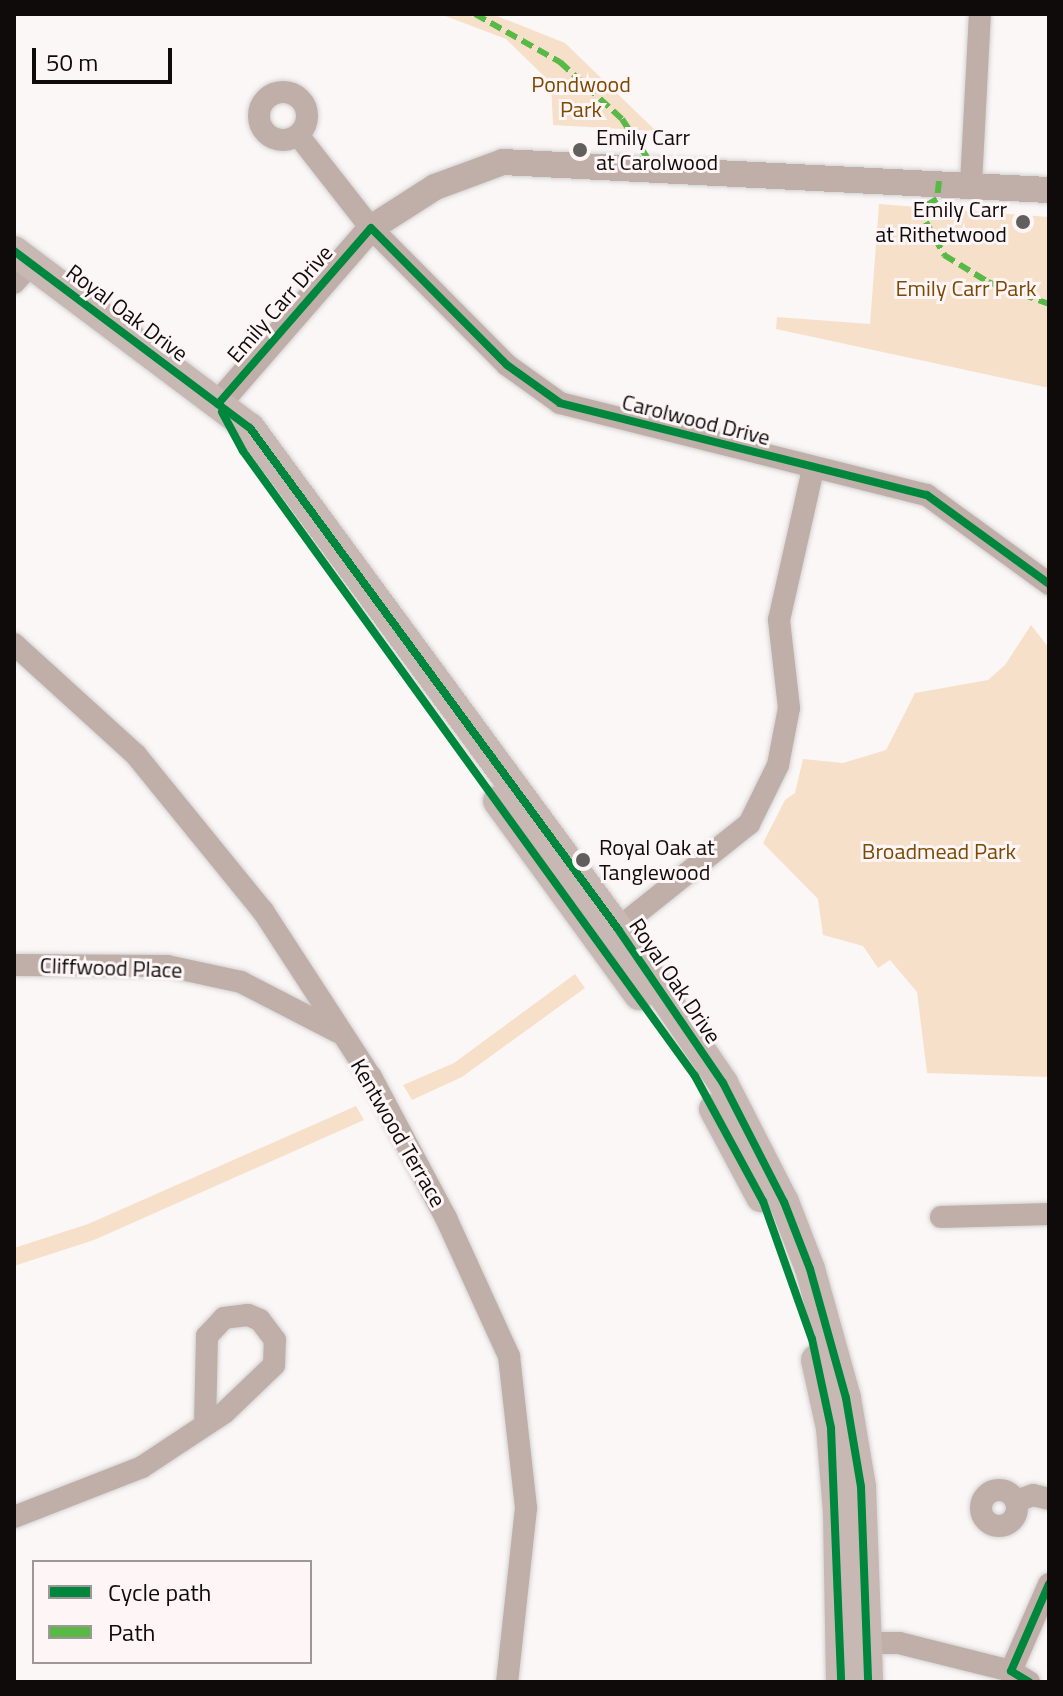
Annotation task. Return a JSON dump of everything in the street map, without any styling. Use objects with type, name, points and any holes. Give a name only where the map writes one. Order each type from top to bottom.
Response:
[{"type":"main road","name":"Royal Oak Drive","points":[[20,266],[218,404],[243,451],[609,936],[695,1076],[763,1201],[812,1339],[831,1428],[854,1643],[868,1682]]},
{"type":"main road","name":"Royal Oak Drive","points":[[841,1682],[854,1643]]},
{"type":"street","points":[[971,184],[980,14]]},
{"type":"street","name":"Carolwood Drive","points":[[298,135],[371,228],[507,365],[560,403],[813,469],[927,495],[1049,584]]},
{"type":"street","name":"Emily Carr Drive","points":[[218,404],[371,228],[435,187],[503,162],[1049,190]]},
{"type":"street","points":[[609,936],[749,824],[778,765],[789,708],[779,620],[813,469]]},
{"type":"street","name":"Kentwood Terrace","points":[[14,644],[136,755],[263,911],[338,1032],[371,1077],[446,1218],[509,1356],[526,1508],[507,1682]]},
{"type":"street","name":"Cliffwood Place","points":[[14,965],[167,966],[241,982],[338,1032]]},
{"type":"street","points":[[941,1217],[1049,1214]]},
{"type":"street","points":[[14,1517],[142,1467],[191,1439],[205,1422],[224,1413],[274,1365],[275,1340],[260,1320],[236,1315],[214,1326],[207,1336],[205,1422]]},
{"type":"street","points":[[1016,1501],[1033,1495],[1049,1499]]},
{"type":"street","points":[[854,1643],[899,1643],[1020,1676],[1049,1584]]},
{"type":"green space","name":"Pondwood Park","points":[[440,14],[492,14],[565,43],[656,131],[553,125],[551,83],[506,39]]},
{"type":"green space","name":"Emily Carr Park","points":[[879,204],[1049,217],[1049,388],[776,329],[777,317],[870,324]]},
{"type":"green space","name":"Broadmead Park","points":[[1031,625],[1049,648],[1049,1077],[927,1073],[917,992],[890,960],[878,968],[863,946],[823,935],[818,899],[763,843],[785,800],[795,793],[803,759],[843,763],[886,750],[915,693],[988,680],[1005,665]]},
{"type":"green space","points":[[575,974],[585,988],[462,1077],[412,1100],[403,1085],[454,1063]]},
{"type":"green space","points":[[356,1106],[364,1120],[94,1240],[14,1266],[14,1248],[88,1224]]},
{"type":"marked path","points":[[475,14],[560,62],[622,119],[654,168]]},
{"type":"marked path","points":[[939,181],[937,199],[927,205],[926,222],[944,255],[988,282],[1049,304]]},
{"type":"cycle path","points":[[218,404],[371,228],[507,365],[560,403],[927,495],[1049,584]]},
{"type":"cycle path","points":[[14,251],[250,428],[618,929],[723,1083],[784,1202],[810,1269],[846,1398],[861,1487],[868,1682]]},
{"type":"cycle path","points":[[222,412],[243,451],[695,1076],[763,1201],[812,1339],[831,1428],[841,1682]]},
{"type":"cycle path","points":[[1029,1682],[1011,1671],[1049,1584]]},
{"type":"place","name":"Emily Carr at Carolwood","points":[[580,150]]},
{"type":"place","name":"Emily Carr at Rithetwood","points":[[1023,222]]},
{"type":"place","name":"Royal Oak at Tanglewood","points":[[583,860]]}]
